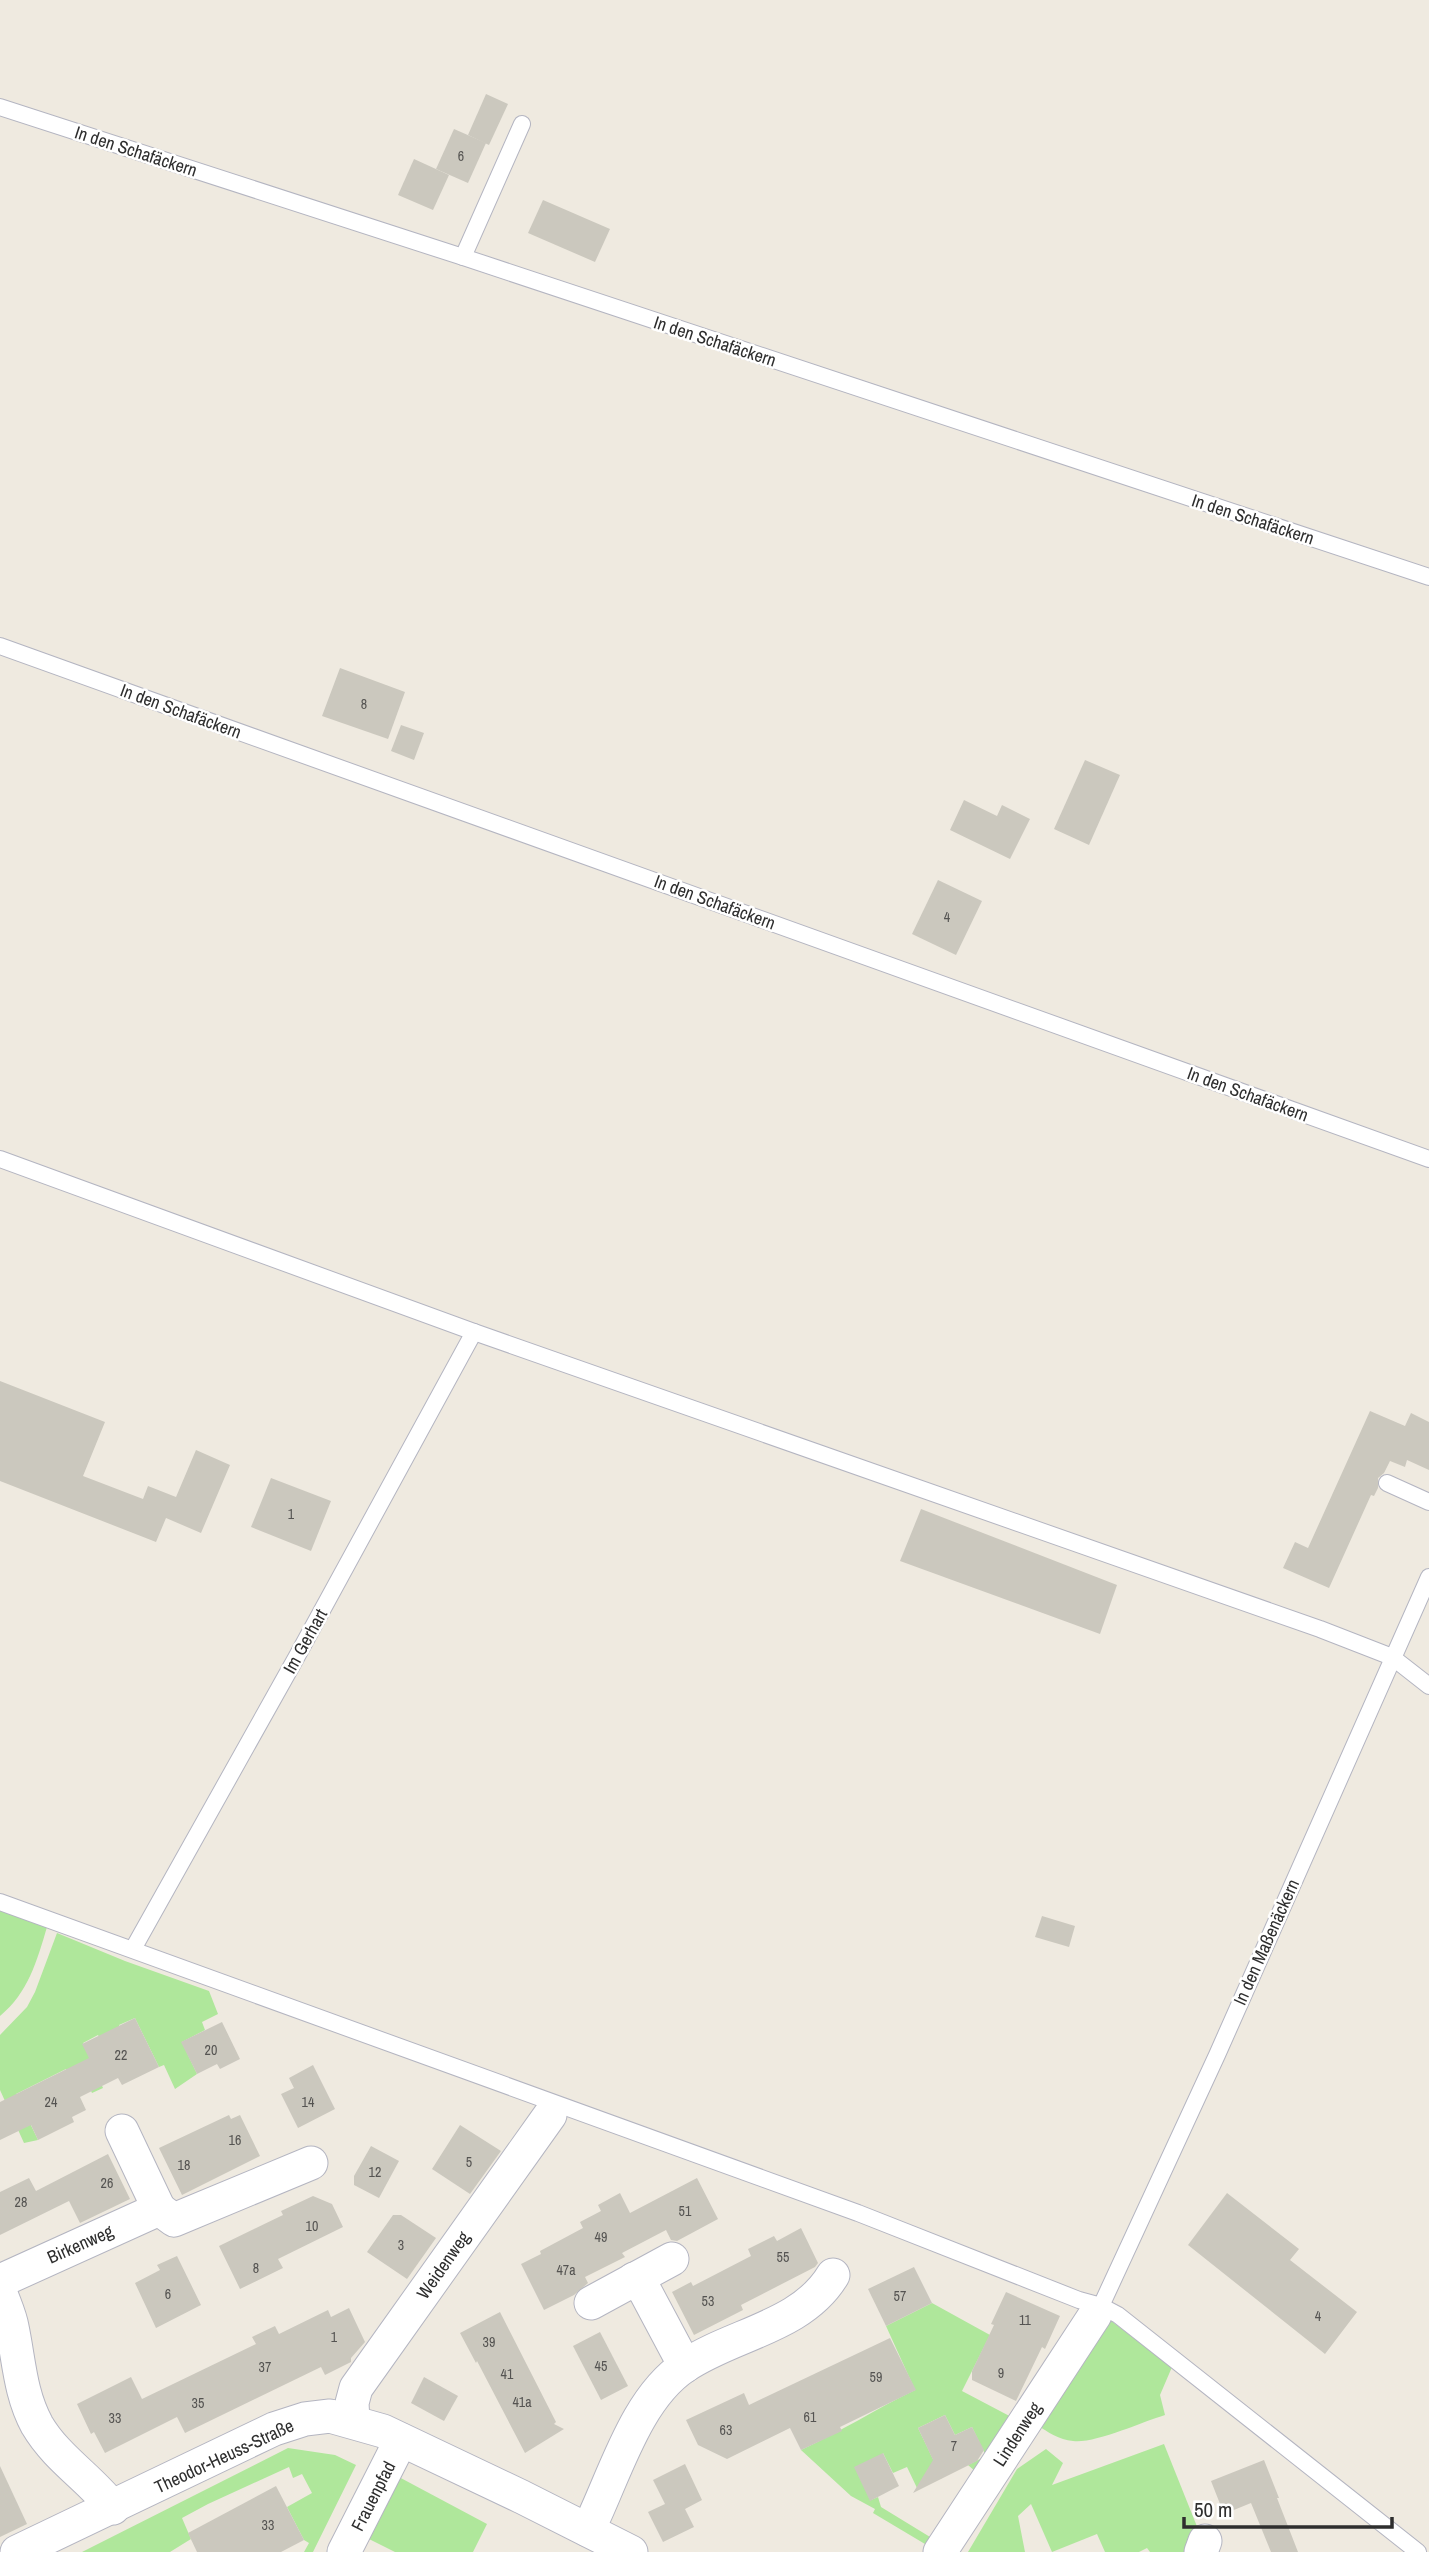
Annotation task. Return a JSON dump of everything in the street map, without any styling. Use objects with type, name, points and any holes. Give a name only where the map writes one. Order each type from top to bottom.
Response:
[{"type":"street","name":"Weidenweg","points":[[353,2421],[352,2403],[356,2388],[550,2115]]},
{"type":"street","points":[[122,2131],[159,2209],[174,2220],[311,2163]]},
{"type":"street","name":"Birkenweg","points":[[0,2281],[159,2209]]},
{"type":"street","points":[[591,2303],[672,2259]]},
{"type":"street","points":[[588,2530],[634,2429],[653,2398],[685,2366],[805,2307],[824,2291],[833,2275]]},
{"type":"street","points":[[634,2280],[645,2291],[685,2366]]},
{"type":"street","points":[[0,2291],[12,2325],[20,2380],[37,2424],[60,2457],[102,2493],[113,2508]]},
{"type":"street","name":"Lindenweg","points":[[940,2552],[1098,2311]]},
{"type":"street","name":"Theodor-Heuss-Straße","points":[[17,2552],[274,2429],[305,2419],[330,2416],[353,2421],[401,2440],[631,2552]]},
{"type":"street","name":"Frauenpfad","points":[[345,2552],[401,2440]]},
{"type":"lane","name":"In den Schafäckern","points":[[0,107],[463,257],[1429,577]]},
{"type":"lane","points":[[463,257],[522,124]]},
{"type":"lane","name":"In den Schafäckern","points":[[0,646],[1429,1159]]},
{"type":"lane","points":[[0,1159],[474,1332],[1320,1629],[1392,1657],[1429,1686]]},
{"type":"lane","name":"Im Gerhart","points":[[133,1949],[474,1332]]},
{"type":"lane","points":[[1387,1483],[1429,1502]]},
{"type":"lane","name":"In den Maßenäckern","points":[[1098,2311],[1217,2055],[1429,1577]]},
{"type":"lane","points":[[0,1902],[556,2106],[858,2213],[1079,2300],[1098,2311],[1118,2315],[1418,2552]]},
{"type":"green space","points":[[0,1909],[47,1927],[25,1987],[0,2016]]},
{"type":"green space","points":[[57,1933],[209,1991],[218,2014],[202,2022],[205,2030],[182,2042],[197,2074],[175,2089],[164,2065],[159,2067],[135,2018],[119,2025],[121,2031],[101,2040],[98,2035],[83,2043],[103,2088],[92,2093],[87,2082],[75,2089],[66,2069],[16,2094],[38,2140],[24,2143],[0,2090],[0,2035],[27,2007]]},
{"type":"green space","points":[[932,2303],[990,2335],[962,2391],[1019,2421],[983,2478],[968,2465],[986,2456],[972,2427],[955,2435],[945,2415],[918,2428],[942,2478],[917,2488],[907,2467],[893,2473],[883,2453],[871,2500],[878,2497],[881,2507],[935,2540],[930,2547],[873,2513],[875,2509],[851,2496],[801,2450],[915,2390],[886,2326]]},
{"type":"green space","points":[[1110,2320],[1172,2367],[1160,2395],[1165,2415],[1093,2439],[1073,2441],[1058,2437],[1037,2425]]},
{"type":"green space","points":[[1164,2444],[1200,2534],[1191,2552],[1150,2552],[1147,2548],[1139,2552],[1105,2552],[1097,2534],[1052,2552],[1031,2504],[1018,2516],[1025,2552],[968,2552],[1017,2469],[1046,2449],[1063,2463],[1052,2485]]},
{"type":"green space","points":[[288,2448],[335,2455],[356,2465],[313,2552],[304,2552],[309,2543],[304,2540],[287,2507],[312,2493],[302,2474],[293,2478],[289,2467],[182,2518],[191,2539],[170,2552],[82,2552]]},
{"type":"green space","points":[[397,2476],[487,2524],[473,2552],[395,2552],[365,2537]]},
{"type":"building","points":[[486,94],[508,104],[489,145],[468,135]]},
{"type":"building","points":[[454,129],[486,143],[468,183],[436,169]]},
{"type":"building","points":[[414,159],[449,175],[433,210],[398,195]]},
{"type":"building","points":[[543,200],[610,229],[595,262],[528,233]]},
{"type":"building","points":[[340,668],[405,692],[388,739],[322,716]]},
{"type":"building","points":[[401,725],[424,733],[414,760],[391,751]]},
{"type":"building","points":[[1085,760],[1120,775],[1089,845],[1054,829]]},
{"type":"building","points":[[964,800],[997,816],[1002,805],[1030,819],[1010,859],[950,830]]},
{"type":"building","points":[[938,880],[982,901],[956,955],[912,934]]},
{"type":"building","points":[[0,1381],[105,1422],[83,1476],[143,1499],[148,1486],[176,1497],[196,1450],[230,1465],[201,1533],[166,1518],[156,1542],[0,1481]]},
{"type":"building","points":[[1370,1411],[1405,1426],[1411,1413],[1429,1422],[1429,1470],[1407,1460],[1405,1467],[1390,1461],[1378,1478],[1378,1488],[1374,1496],[1371,1495],[1329,1588],[1283,1568],[1295,1542],[1308,1548]]},
{"type":"building","points":[[271,1478],[331,1501],[311,1551],[251,1527]]},
{"type":"building","points":[[921,1509],[1117,1585],[1100,1634],[900,1561]]},
{"type":"building","points":[[1042,1916],[1075,1926],[1069,1947],[1035,1937]]},
{"type":"building","points":[[135,2018],[159,2067],[122,2085],[118,2078],[80,2097],[86,2110],[72,2117],[74,2122],[38,2140],[31,2125],[0,2140],[0,2102],[89,2058],[82,2044]]},
{"type":"building","points":[[222,2022],[240,2059],[220,2069],[217,2064],[197,2074],[181,2042]]},
{"type":"building","points":[[313,2065],[335,2109],[298,2128],[281,2094],[294,2088],[289,2078]]},
{"type":"building","points":[[229,2115],[231,2119],[240,2115],[260,2156],[182,2195],[159,2148]]},
{"type":"building","points":[[460,2125],[501,2151],[470,2194],[432,2169]]},
{"type":"building","points":[[371,2146],[399,2161],[379,2198],[354,2185],[354,2176]]},
{"type":"building","points":[[108,2154],[130,2199],[80,2223],[69,2201],[0,2235],[0,2192],[29,2178],[36,2191]]},
{"type":"building","points":[[697,2178],[718,2219],[677,2241],[671,2240],[666,2230],[622,2253],[625,2257],[585,2277],[588,2283],[574,2295],[544,2310],[521,2264],[583,2228],[580,2222],[601,2211],[598,2205],[620,2193],[630,2213]]},
{"type":"building","points":[[1227,2193],[1299,2249],[1290,2260],[1357,2312],[1325,2354],[1188,2245]]},
{"type":"building","points":[[313,2196],[332,2204],[343,2227],[278,2259],[283,2268],[240,2289],[219,2246],[283,2215],[281,2211]]},
{"type":"building","points":[[393,2215],[401,2215],[436,2238],[407,2279],[367,2252]]},
{"type":"building","points":[[801,2228],[818,2263],[815,2267],[741,2305],[743,2310],[694,2335],[672,2292],[691,2282],[693,2286],[751,2256],[748,2249],[774,2236],[777,2241]]},
{"type":"building","points":[[177,2256],[201,2305],[156,2328],[135,2283],[160,2270],[157,2265]]},
{"type":"building","points":[[914,2267],[932,2303],[886,2326],[868,2289]]},
{"type":"building","points":[[1006,2292],[1060,2316],[1016,2401],[972,2380],[972,2371]]},
{"type":"building","points":[[349,2308],[365,2342],[351,2358],[351,2362],[325,2375],[321,2367],[185,2433],[177,2417],[105,2453],[94,2432],[91,2434],[77,2404],[131,2377],[142,2399],[256,2344],[252,2337],[275,2326],[279,2334],[328,2310],[331,2317]]},
{"type":"building","points":[[500,2312],[556,2422],[554,2424],[564,2429],[525,2453],[460,2333]]},
{"type":"building","points":[[600,2332],[628,2386],[601,2400],[573,2346]]},
{"type":"building","points":[[890,2338],[916,2390],[840,2427],[842,2431],[801,2450],[790,2428],[727,2459],[698,2445],[686,2420],[744,2393],[749,2405]]},
{"type":"building","points":[[424,2377],[458,2396],[444,2421],[411,2403]]},
{"type":"building","points":[[945,2415],[955,2435],[972,2427],[984,2450],[977,2461],[913,2493],[933,2460],[918,2428]]},
{"type":"building","points":[[883,2453],[899,2486],[870,2501],[854,2467]]},
{"type":"building","points":[[1264,2460],[1298,2552],[1271,2552],[1251,2503],[1224,2514],[1211,2481]]},
{"type":"building","points":[[685,2464],[702,2500],[685,2509],[694,2527],[663,2542],[648,2512],[665,2504],[653,2480]]},
{"type":"building","points":[[0,2466],[27,2524],[0,2537]]},
{"type":"building","points":[[276,2486],[304,2540],[281,2552],[197,2552],[188,2533]]}]
